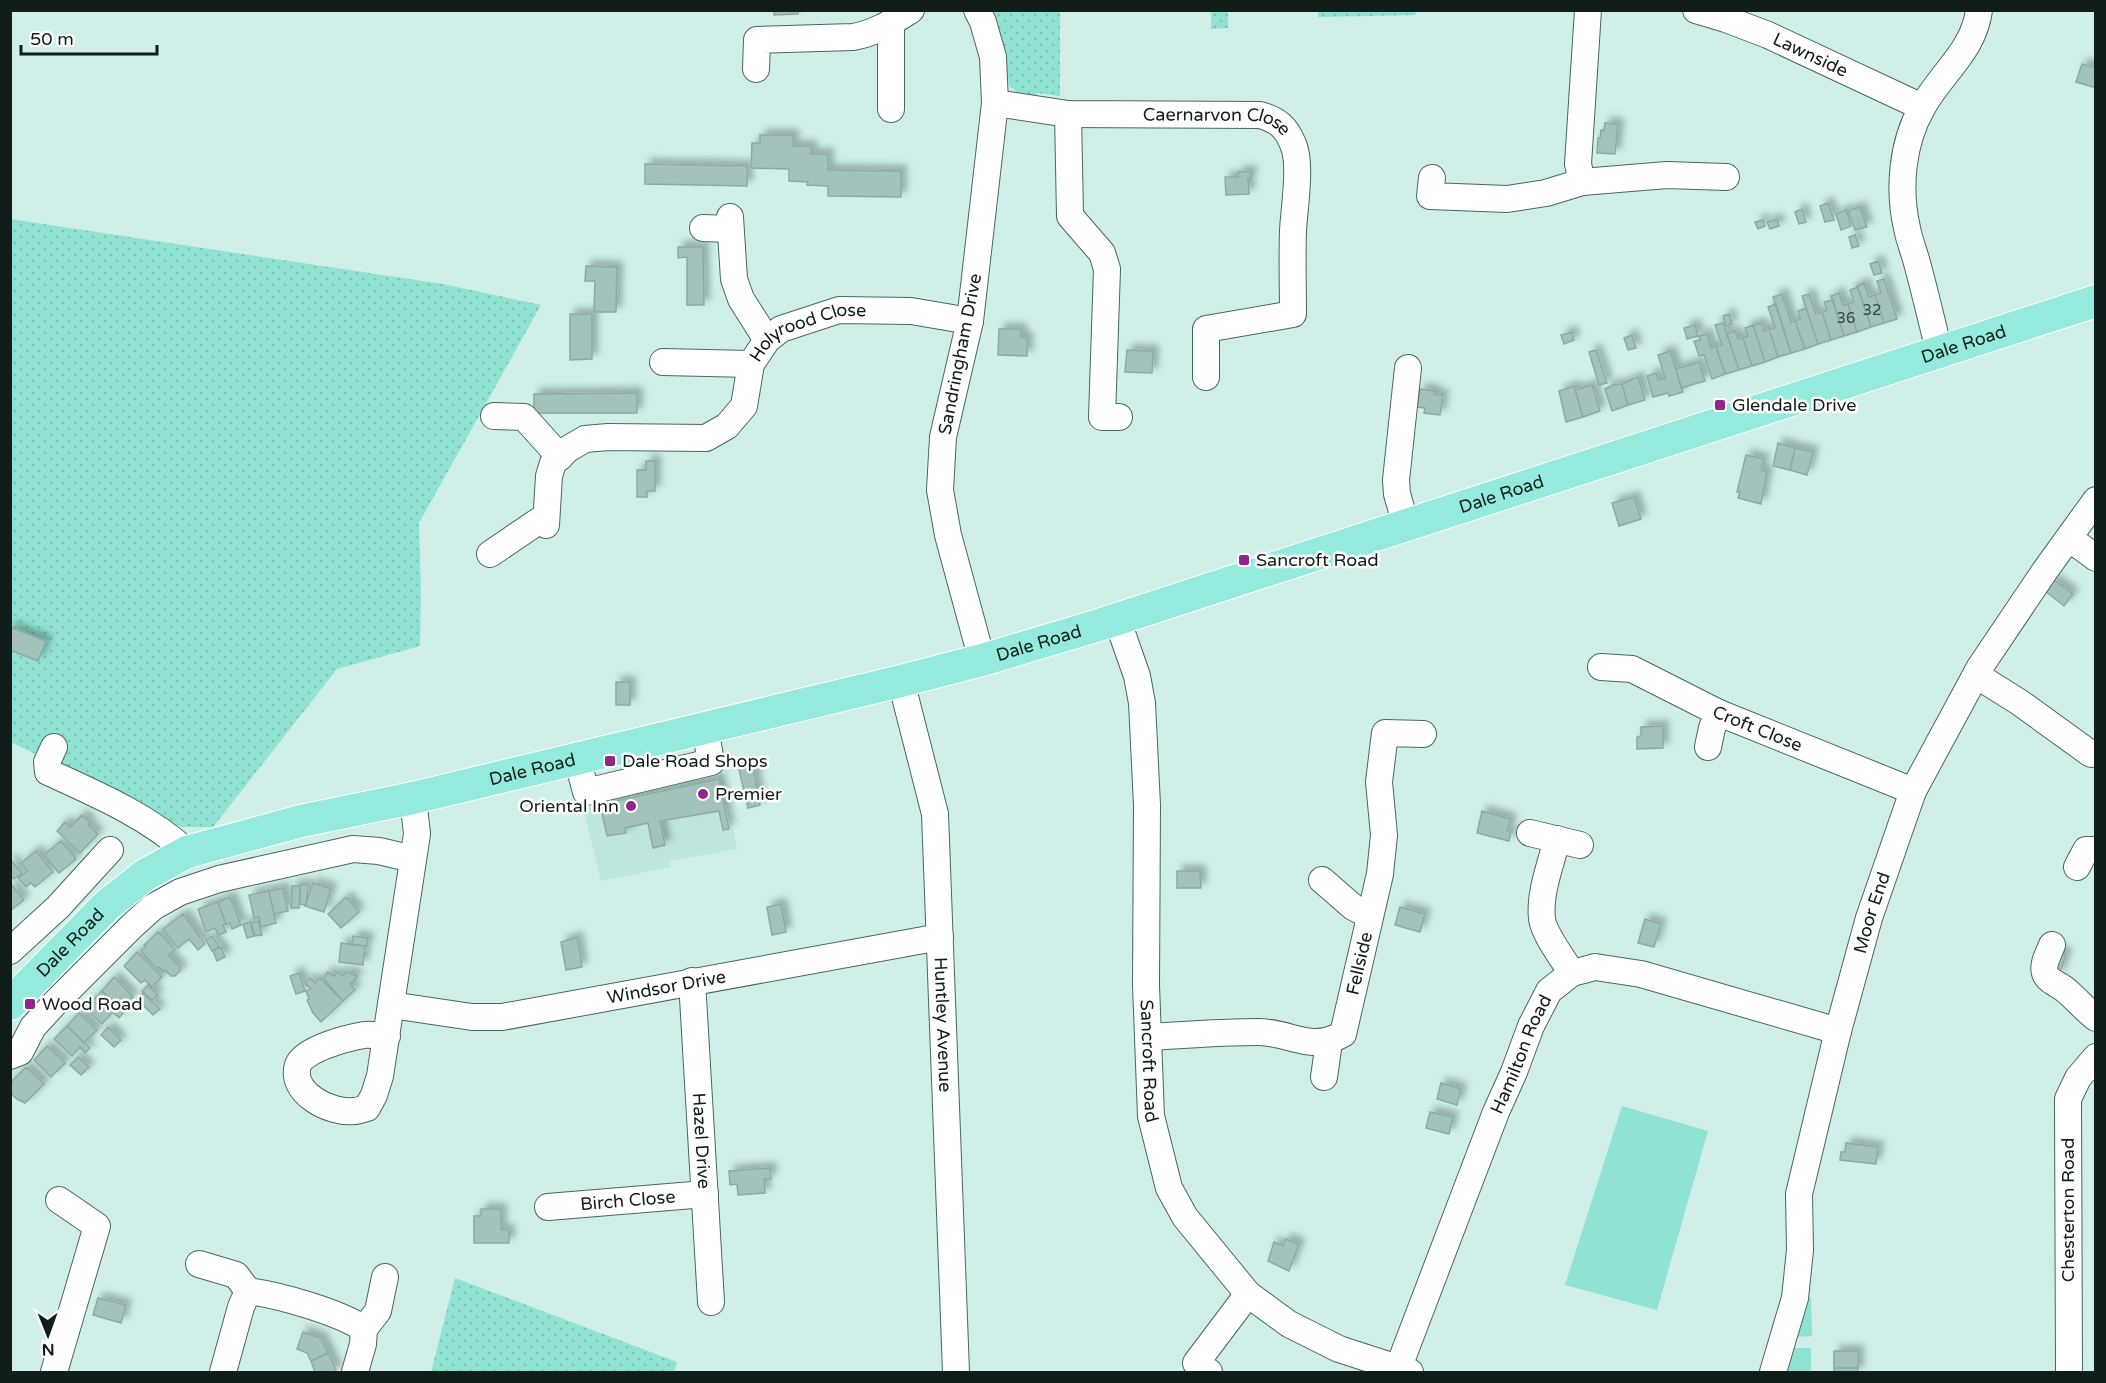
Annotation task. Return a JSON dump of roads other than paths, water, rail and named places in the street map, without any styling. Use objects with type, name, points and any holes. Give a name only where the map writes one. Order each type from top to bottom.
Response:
[{"type":"main road","name":"Dale Road","points":[[10,1004],[106,906],[145,875],[187,852],[301,821],[413,798],[982,660],[1117,619],[2096,301]]},
{"type":"street","name":"Sandringham Drive","points":[[977,10],[993,57],[995,103],[970,321],[943,436],[940,490],[948,535],[982,660]]},
{"type":"street","points":[[1582,182],[1578,164],[1588,10]]},
{"type":"street","name":"Lawnside","points":[[1696,10],[1768,35],[1922,107]]},
{"type":"street","points":[[1939,351],[1907,230],[1903,195],[1904,163],[1911,134],[1922,107],[1970,41],[1979,10]]},
{"type":"street","points":[[756,69],[757,40],[853,37],[874,32],[901,17]]},
{"type":"street","points":[[891,109],[901,17]]},
{"type":"street","name":"Caernarvon Close","points":[[995,103],[1068,114],[1260,115],[1274,119],[1283,126],[1294,144],[1297,158],[1293,231],[1293,314],[1206,329],[1206,377]]},
{"type":"street","points":[[1068,114],[1070,216],[1102,253],[1107,269],[1110,417]]},
{"type":"street","points":[[1432,178],[1430,196],[1496,199],[1526,197],[1582,182],[1715,169]]},
{"type":"street","points":[[703,228],[730,223],[734,279],[741,299],[767,340]]},
{"type":"street","name":"Holyrood Close","points":[[560,457],[585,439],[608,437],[706,438],[727,426],[744,406],[751,364],[767,340],[781,329],[838,310],[911,311],[970,321]]},
{"type":"street","points":[[663,362],[751,364]]},
{"type":"street","points":[[1406,525],[1397,494],[1396,480],[1409,368]]},
{"type":"street","points":[[490,554],[546,520],[549,476],[560,457],[524,417],[494,416]]},
{"type":"street","name":"Moor End","points":[[1773,1372],[1795,1298],[1800,1250],[1798,1194],[1838,1030],[1869,918],[1913,791],[1976,675],[2096,500]]},
{"type":"street","points":[[2069,538],[2096,558]]},
{"type":"street","name":"Sancroft Road","points":[[1117,619],[1137,676],[1142,703],[1147,805],[1148,1037],[1151,1116],[1169,1188],[1185,1217],[1248,1294],[1289,1324],[1309,1334],[1340,1349],[1404,1371]]},
{"type":"street","name":"Croft Close","points":[[1601,667],[1632,669],[1719,713],[1913,791]]},
{"type":"street","points":[[1976,675],[2019,702],[2091,754]]},
{"type":"street","name":"Huntley Avenue","points":[[901,681],[935,814],[956,1372]]},
{"type":"street","points":[[1708,747],[1712,728],[1719,713]]},
{"type":"street","name":"Fellside","points":[[1329,1042],[1343,1034],[1380,874],[1384,836],[1379,782],[1385,733],[1423,734]]},
{"type":"street","points":[[54,747],[47,762],[48,772],[107,800],[171,837],[187,852]]},
{"type":"street","points":[[387,1036],[417,827],[413,798]]},
{"type":"street","points":[[1530,832],[1568,842],[1544,891],[1542,919],[1572,973]]},
{"type":"street","name":"Dale Road","points":[[10,1056],[20,1052],[33,1027],[132,926],[153,907],[180,892],[219,879],[353,849],[379,851],[413,859]]},
{"type":"street","points":[[52,960],[18,943],[58,907],[110,850]]},
{"type":"street","points":[[1322,880],[1353,907],[1370,916]]},
{"type":"street","name":"Windsor Drive","points":[[391,1005],[472,1017],[502,1017],[940,937]]},
{"type":"street","points":[[2052,945],[2044,966],[2047,977],[2069,993],[2096,1018]]},
{"type":"street","name":"Hamilton Road","points":[[1404,1371],[1531,1026],[1549,991],[1572,973],[1595,967],[1641,974],[1838,1030]]},
{"type":"street","name":"Hazel Drive","points":[[692,981],[711,1302]]},
{"type":"street","points":[[1148,1037],[1262,1032],[1312,1042],[1329,1042],[1324,1077]]},
{"type":"street","name":"Chesterton Road","points":[[2069,1372],[2067,1099],[2078,1078],[2096,1057]]},
{"type":"street","name":"Birch Close","points":[[548,1207],[705,1194]]},
{"type":"street","points":[[54,1372],[97,1226],[59,1200]]},
{"type":"street","points":[[199,1264],[236,1275],[248,1291],[266,1293],[350,1320],[364,1329]]},
{"type":"street","points":[[355,1372],[363,1344],[364,1329],[378,1311],[385,1277]]},
{"type":"street","points":[[223,1372],[241,1306],[248,1291]]},
{"type":"street","points":[[1209,1372],[1196,1363],[1248,1294]]},
{"type":"place","name":"Glendale Drive","points":[[1720,405]]},
{"type":"place","name":"Sancroft Road","points":[[1244,560]]},
{"type":"place","name":"Dale Road Shops","points":[[610,761]]},
{"type":"place","name":"Premier","points":[[703,794]]},
{"type":"place","name":"Oriental Inn","points":[[631,806]]},
{"type":"place","name":"Wood Road","points":[[30,1004]]}]
